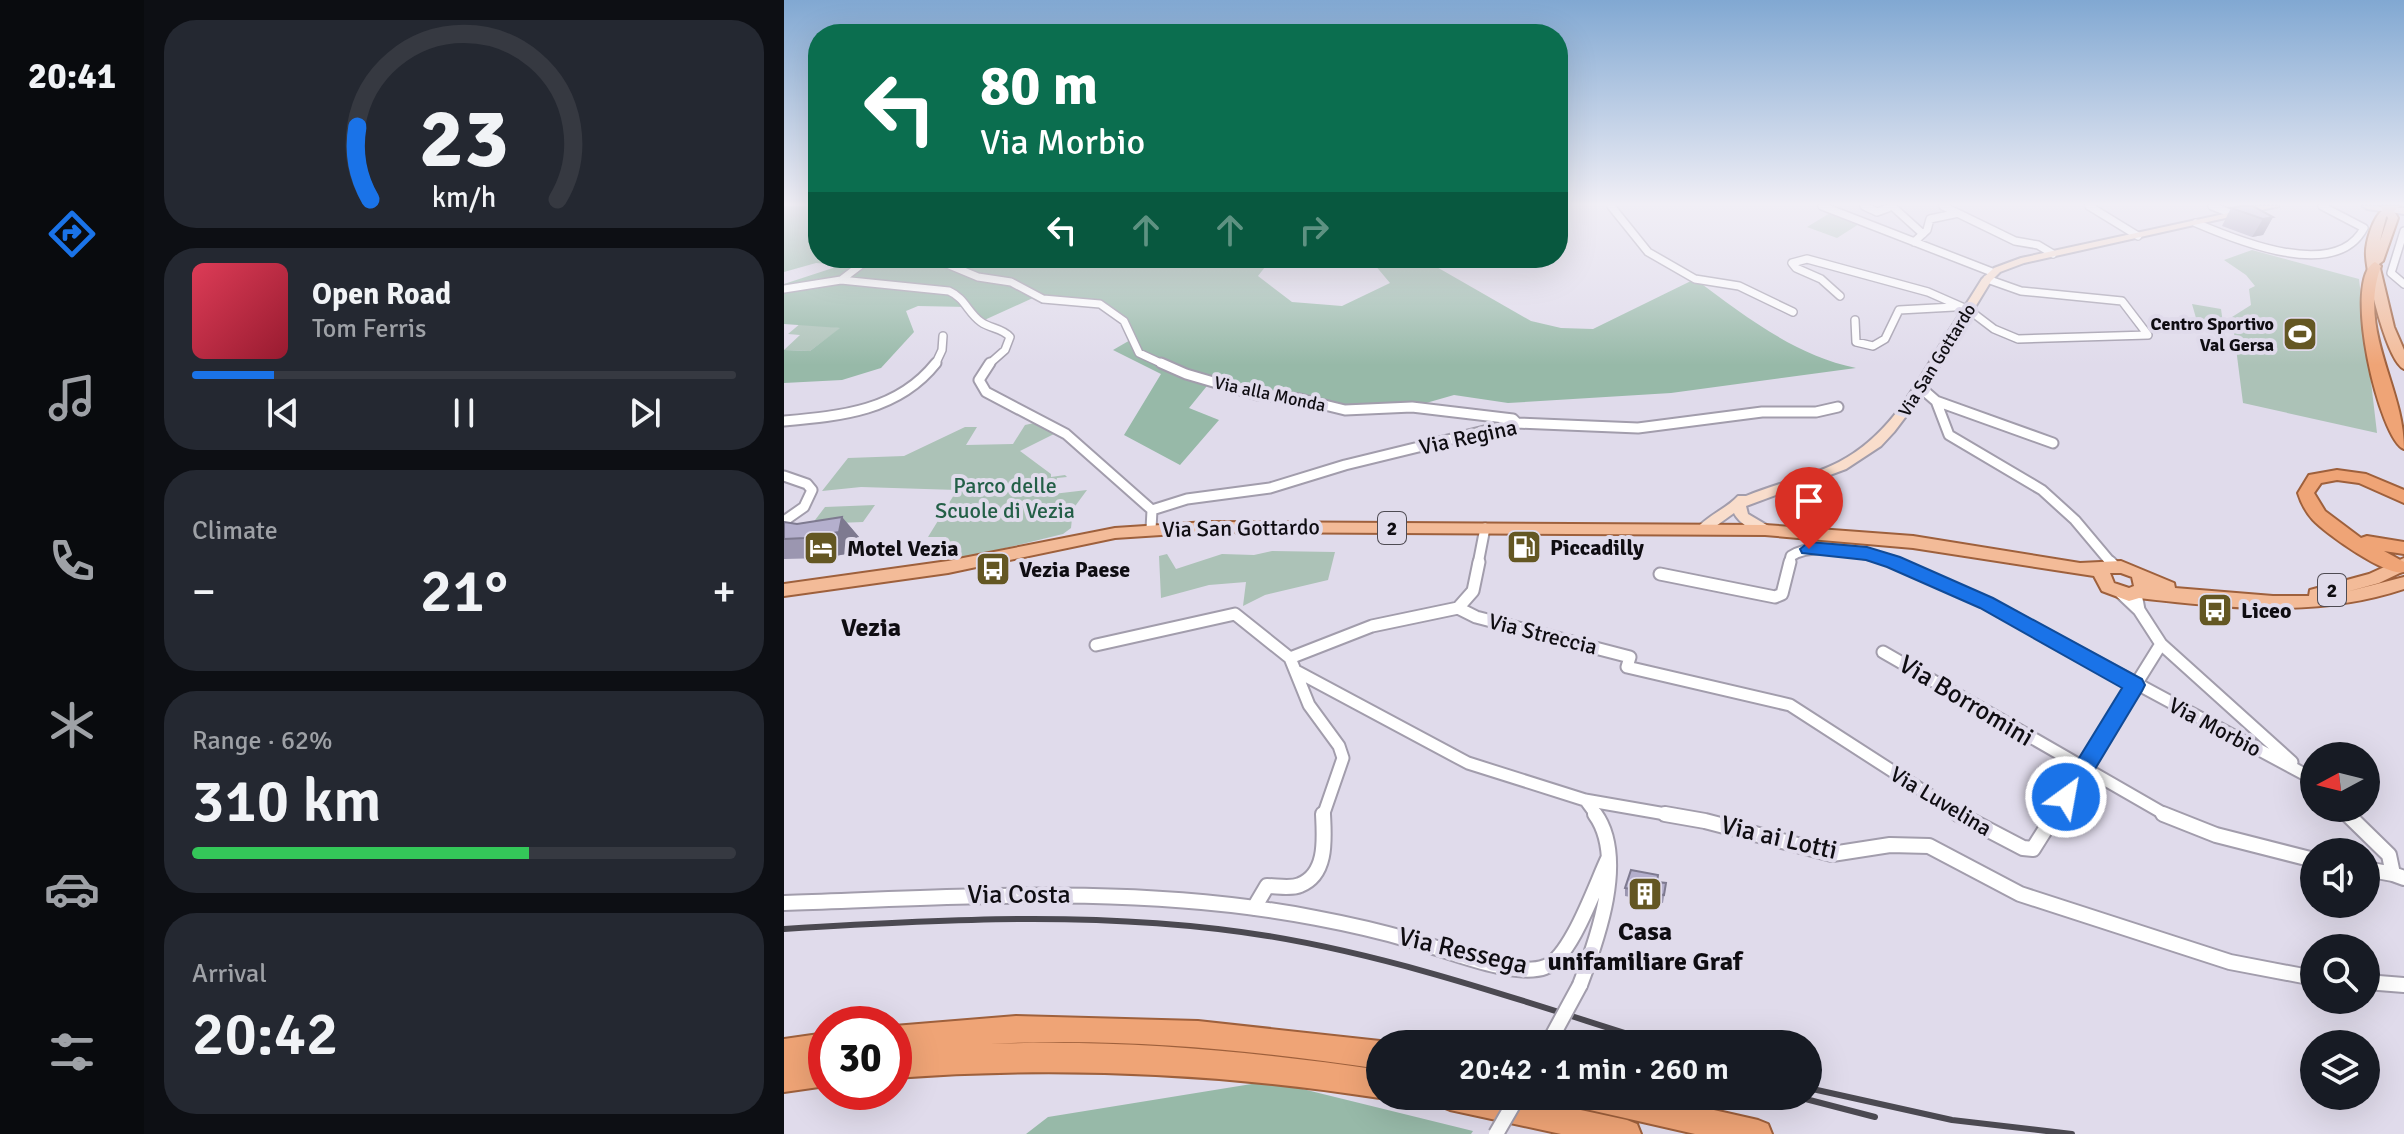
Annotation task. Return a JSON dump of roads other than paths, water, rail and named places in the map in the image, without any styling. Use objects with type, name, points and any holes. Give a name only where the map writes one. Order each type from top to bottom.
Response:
[{"type":"highway","points":[[2375,266],[2367,293],[2374,351],[2404,444]]},
{"type":"highway","points":[[2403,572],[2346,536],[2311,508],[2306,493],[2311,482],[2326,476],[2349,476],[2375,483],[2404,497]]},
{"type":"highway","points":[[2346,536],[2404,548]]},
{"type":"highway","points":[[912,1037],[987,1031],[1105,1028],[1258,1039],[1366,1053]]},
{"type":"highway","points":[[784,1053],[808,1050]]},
{"type":"highway","points":[[912,1062],[970,1057],[1117,1055],[1297,1070],[1366,1082]]},
{"type":"highway","points":[[784,1078],[808,1075]]},
{"type":"highway","points":[[1515,1110],[1627,1134]]},
{"type":"highway","points":[[1652,1110],[1758,1134]]},
{"type":"main road","points":[[1990,276],[2015,263],[2032,259]]},
{"type":"main road","points":[[2373,259],[2388,327],[2404,365]]},
{"type":"main road","name":"Via San Gottardo","points":[[1704,528],[1743,499],[1823,474],[1863,454],[1892,431],[1921,388],[1964,308],[1990,276]]},
{"type":"main road","points":[[1743,499],[1739,508],[1742,517],[1765,530]]},
{"type":"main road","name":"Via San Gottardo","points":[[784,590],[936,569],[1151,529],[1765,530],[1892,539],[2107,573]]},
{"type":"main road","points":[[2107,573],[2131,570],[2135,593]]},
{"type":"main road","name":"2","points":[[2135,593],[2307,603],[2356,598],[2403,572]]},
{"type":"main road","name":"2","points":[[2263,601],[2338,589],[2403,572]]},
{"type":"main road","points":[[2107,573],[2135,593]]},
{"type":"main road","points":[[2356,598],[2404,597]]},
{"type":"street","points":[[1660,259],[1695,279],[1739,286],[1793,312]]},
{"type":"street","points":[[1799,259],[1792,263],[1796,268],[1821,279],[1840,296]]},
{"type":"street","points":[[1805,259],[1928,292],[1964,308],[1994,329],[2018,339],[2148,335],[2122,301],[2021,291],[1952,259]]},
{"type":"street","points":[[2395,259],[2391,273],[2404,284]]},
{"type":"street","points":[[841,280],[857,268]]},
{"type":"street","name":"Via alla Monda","points":[[956,268],[978,277],[1011,282],[1043,299],[1100,304],[1124,321],[1139,353],[1186,374],[1258,395],[1300,399],[1345,410],[1412,407],[1513,419],[1517,423]]},
{"type":"street","points":[[784,289],[841,280],[938,289],[963,296],[980,322],[1005,330],[1010,337],[1008,347],[980,373],[979,380],[986,392],[1066,434],[1152,510],[1151,529]]},
{"type":"street","points":[[1855,320],[1856,342],[1864,347],[1875,347],[1881,344],[1897,320],[1899,310],[1964,308]]},
{"type":"street","points":[[784,421],[867,411],[894,401],[932,369],[944,350],[943,336]]},
{"type":"street","points":[[1921,388],[1936,401],[2053,443]]},
{"type":"street","points":[[1936,401],[1949,435],[2042,490],[2087,532],[2107,573]]},
{"type":"street","name":"Via Regina","points":[[1152,510],[1187,499],[1278,486],[1345,465],[1517,423],[1638,428],[1762,412],[1816,412],[1838,407]]},
{"type":"street","points":[[784,476],[807,484],[812,490],[804,507],[784,521]]},
{"type":"street","name":"Via Streccia","points":[[1458,608],[1473,591],[1485,528]]},
{"type":"street","name":"Via Morbio","points":[[1660,574],[1775,597],[1782,594],[1791,556],[1798,551],[1867,553],[1987,603],[2300,773]]},
{"type":"street","points":[[2135,593],[2161,644],[2212,694],[2300,769]]},
{"type":"street","name":"Via Streccia","points":[[1290,658],[1387,619],[1458,608],[1476,617],[1629,662]]},
{"type":"street","points":[[1096,645],[1235,614],[1290,658],[1309,705],[1339,746],[1342,768],[1323,812],[1324,850],[1317,870],[1299,886],[1267,886],[1254,908]]},
{"type":"street","name":"Via Luvelina","points":[[1629,662],[1790,705],[1939,804],[2023,848],[2033,849],[2161,644]]},
{"type":"street","name":"Via Borromini","points":[[1883,652],[2155,811],[2216,835],[2300,856]]},
{"type":"street","name":"Via ai Lotti","points":[[1298,672],[1468,763],[1585,800],[1705,821],[1832,854],[1890,845],[1929,846],[2006,888],[2033,899],[2230,962],[2300,975]]},
{"type":"street","points":[[1556,1030],[1580,985],[1599,932],[1608,859],[1603,827],[1585,800]]},
{"type":"street","points":[[2355,822],[2389,855],[2399,876]]},
{"type":"street","name":"Via Ressega","points":[[1254,908],[1382,932],[1521,969],[1539,969],[1557,961],[1563,954],[1608,859]]},
{"type":"street","name":"Via Costa","points":[[784,903],[1056,894],[1153,897],[1254,908]]},
{"type":"street","points":[[2380,983],[2404,985]]},
{"type":"street","points":[[1496,1134],[1510,1110]]},
{"type":"railway","points":[[784,929],[1026,919],[1208,928],[1318,945],[1417,969],[1615,1030]]},
{"type":"railway","points":[[1822,1091],[1952,1120],[2072,1134]]},
{"type":"railway","points":[[1822,1103],[1875,1117]]},
{"type":"place","name":"Centro Sportivo Val Gersa","points":[[2300,334]]},
{"type":"place","name":"Piccadilly","points":[[1524,547]]},
{"type":"place","name":"Motel Vezia","points":[[821,548]]},
{"type":"place","name":"Vezia Paese","points":[[993,569]]},
{"type":"place","name":"Liceo","points":[[2215,610]]},
{"type":"place","name":"Casa unifamiliare Graf","points":[[1645,894]]},
{"type":"district","name":"Vezia","points":[[871,628]]},
{"type":"park label","name":"Parco delle Scuole di Vezia","points":[[1005,498]]}]
